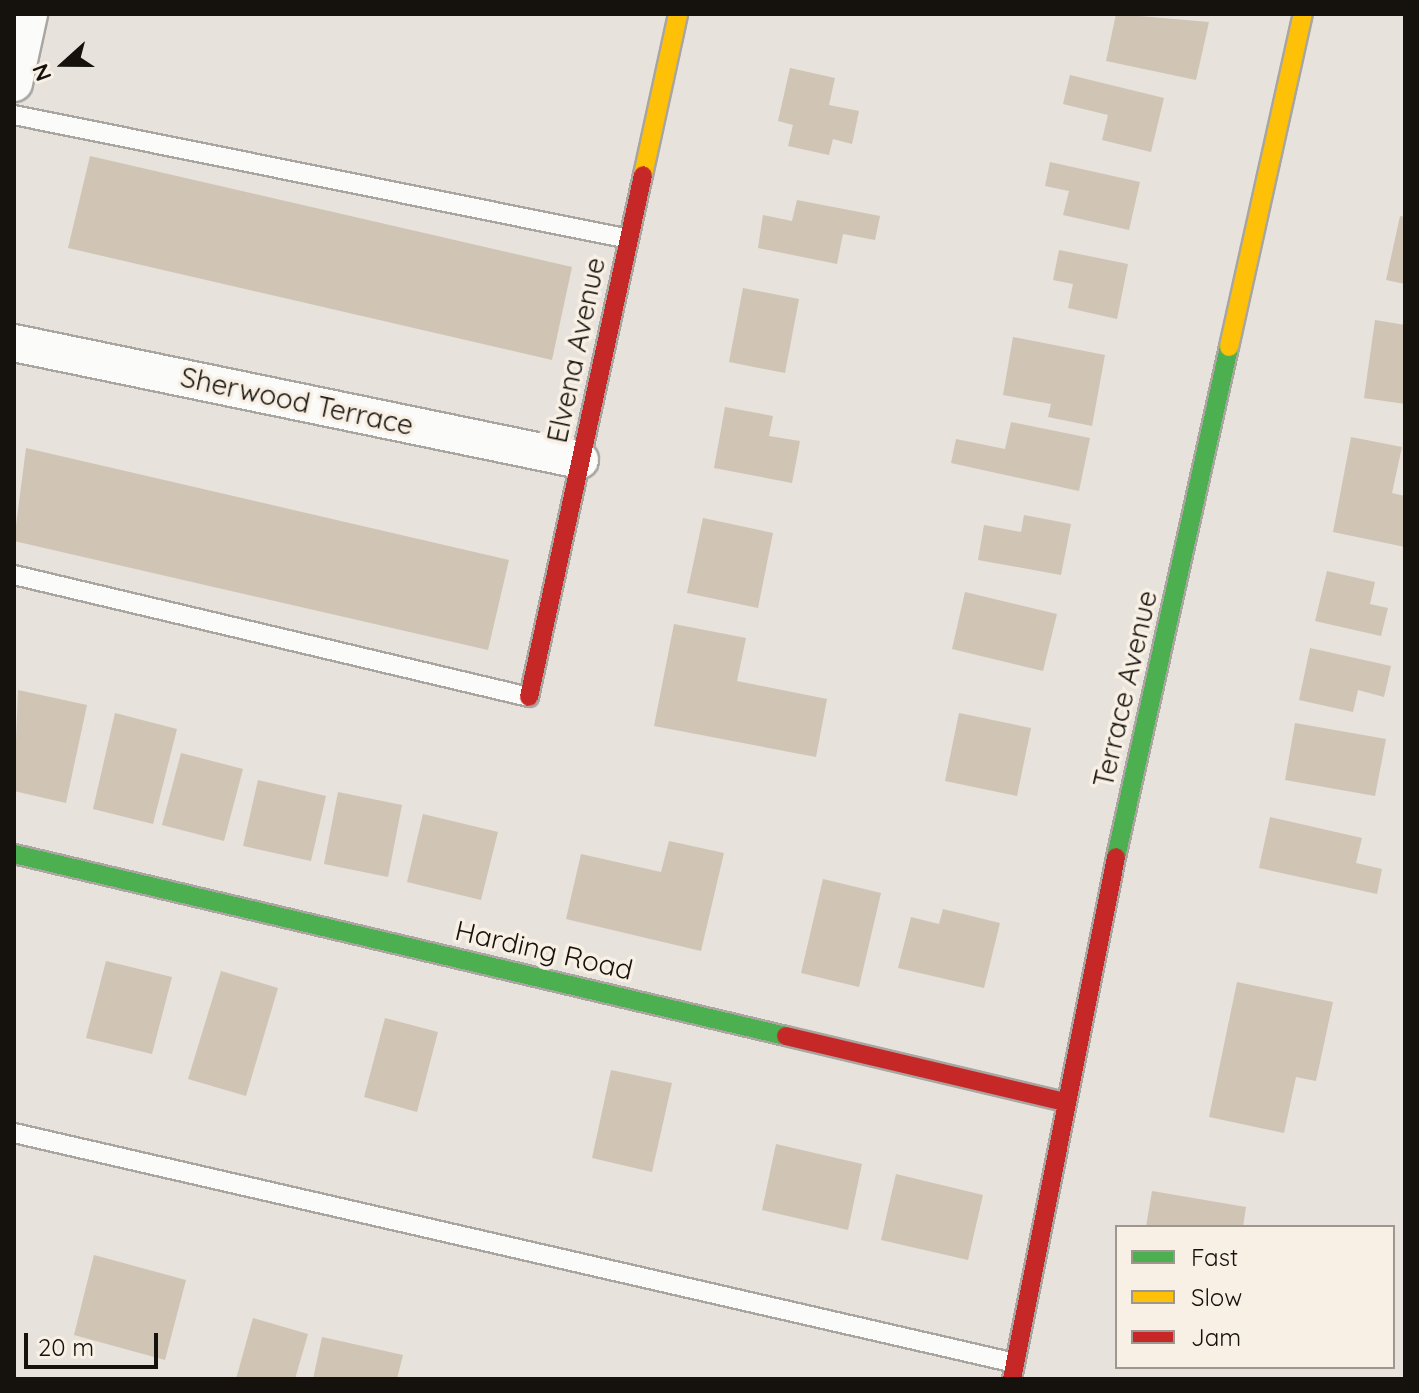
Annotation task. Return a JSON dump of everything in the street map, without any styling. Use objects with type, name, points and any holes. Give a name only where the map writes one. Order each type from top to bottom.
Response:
[{"type":"street","name":"Elvena Avenue","points":[[529,697],[678,14]]},
{"type":"street","name":"Terrace Avenue","points":[[1014,1371],[1062,1101],[1303,14]]},
{"type":"street","points":[[14,83],[22,30]]},
{"type":"street","name":"Sherwood Terrace","points":[[14,343],[580,460]]},
{"type":"street","name":"Harding Road","points":[[14,854],[1062,1101]]},
{"type":"lane","points":[[14,115],[629,239]]},
{"type":"lane","points":[[14,575],[529,697]]},
{"type":"lane","points":[[14,1133],[1014,1371]]},
{"type":"building","points":[[1116,14],[1209,22],[1196,80],[1106,61]]},
{"type":"building","points":[[790,68],[835,78],[829,105],[859,111],[852,144],[833,139],[829,155],[788,146],[793,125],[778,121]]},
{"type":"building","points":[[1070,75],[1164,98],[1151,152],[1102,140],[1108,115],[1063,104]]},
{"type":"building","points":[[90,156],[572,267],[552,360],[68,248]]},
{"type":"building","points":[[1050,162],[1140,182],[1129,230],[1063,215],[1069,191],[1045,186]]},
{"type":"building","points":[[797,200],[880,216],[875,240],[843,234],[837,264],[758,248],[763,215],[792,221]]},
{"type":"building","points":[[1400,216],[1405,217],[1405,284],[1386,280]]},
{"type":"building","points":[[1059,250],[1128,264],[1117,319],[1068,308],[1073,284],[1053,280]]},
{"type":"building","points":[[743,288],[799,299],[785,373],[729,362]]},
{"type":"building","points":[[1375,320],[1405,325],[1405,404],[1364,398]]},
{"type":"building","points":[[1013,337],[1105,355],[1092,426],[1048,417],[1051,404],[1003,395]]},
{"type":"building","points":[[725,407],[773,416],[769,436],[800,441],[792,483],[714,468]]},
{"type":"building","points":[[1011,422],[1090,438],[1079,491],[951,463],[956,439],[1005,449]]},
{"type":"building","points":[[1351,437],[1402,447],[1392,493],[1405,496],[1405,547],[1333,532]]},
{"type":"building","points":[[26,448],[509,560],[488,650],[14,541]]},
{"type":"building","points":[[1024,515],[1071,524],[1061,575],[978,560],[984,525],[1021,532]]},
{"type":"building","points":[[703,518],[773,533],[758,608],[687,593]]},
{"type":"building","points":[[1327,571],[1375,582],[1370,604],[1388,608],[1381,636],[1315,621]]},
{"type":"building","points":[[965,592],[1057,614],[1043,671],[952,649]]},
{"type":"building","points":[[674,624],[746,638],[737,681],[827,699],[816,757],[654,726]]},
{"type":"building","points":[[1310,648],[1391,666],[1384,697],[1358,690],[1353,712],[1299,700]]},
{"type":"building","points":[[18,690],[87,705],[66,803],[14,791]]},
{"type":"building","points":[[115,713],[177,729],[153,824],[93,809]]},
{"type":"building","points":[[959,713],[1031,728],[1017,796],[945,781]]},
{"type":"building","points":[[1295,723],[1386,739],[1375,796],[1285,780]]},
{"type":"building","points":[[181,753],[243,769],[224,841],[162,825]]},
{"type":"building","points":[[258,780],[326,796],[311,861],[243,846]]},
{"type":"building","points":[[338,792],[402,805],[388,877],[324,864]]},
{"type":"building","points":[[423,814],[498,832],[481,900],[407,882]]},
{"type":"building","points":[[1270,817],[1362,838],[1356,863],[1382,869],[1377,894],[1259,868]]},
{"type":"building","points":[[669,841],[724,853],[701,951],[566,919],[581,854],[661,872]]},
{"type":"building","points":[[823,879],[881,893],[859,987],[801,973]]},
{"type":"building","points":[[943,909],[1000,923],[984,988],[898,968],[911,917],[939,924]]},
{"type":"building","points":[[106,961],[172,977],[152,1054],[86,1038]]},
{"type":"building","points":[[221,971],[278,988],[246,1096],[188,1079]]},
{"type":"building","points":[[1237,982],[1333,1002],[1316,1081],[1296,1077],[1284,1133],[1209,1117]]},
{"type":"building","points":[[385,1018],[438,1032],[417,1112],[364,1097]]},
{"type":"building","points":[[611,1070],[672,1083],[652,1172],[592,1158]]},
{"type":"building","points":[[776,1144],[862,1164],[848,1230],[762,1210]]},
{"type":"building","points":[[896,1174],[983,1195],[968,1260],[881,1240]]},
{"type":"building","points":[[1152,1191],[1246,1207],[1243,1225],[1146,1225]]},
{"type":"building","points":[[94,1255],[186,1280],[165,1360],[74,1335]]},
{"type":"building","points":[[253,1318],[308,1334],[295,1379],[236,1379]]},
{"type":"building","points":[[322,1337],[403,1355],[397,1379],[313,1379]]},
{"type":"traffic: fast","points":[[1116,857],[1229,347]]},
{"type":"traffic: fast","points":[[14,854],[786,1036]]},
{"type":"traffic: slow","points":[[643,175],[678,14]]},
{"type":"traffic: slow","points":[[1229,347],[1303,14]]},
{"type":"traffic: jam","points":[[529,697],[643,175]]},
{"type":"traffic: jam","points":[[1012,1379],[1116,857]]},
{"type":"traffic: jam","points":[[786,1036],[1062,1101]]}]
